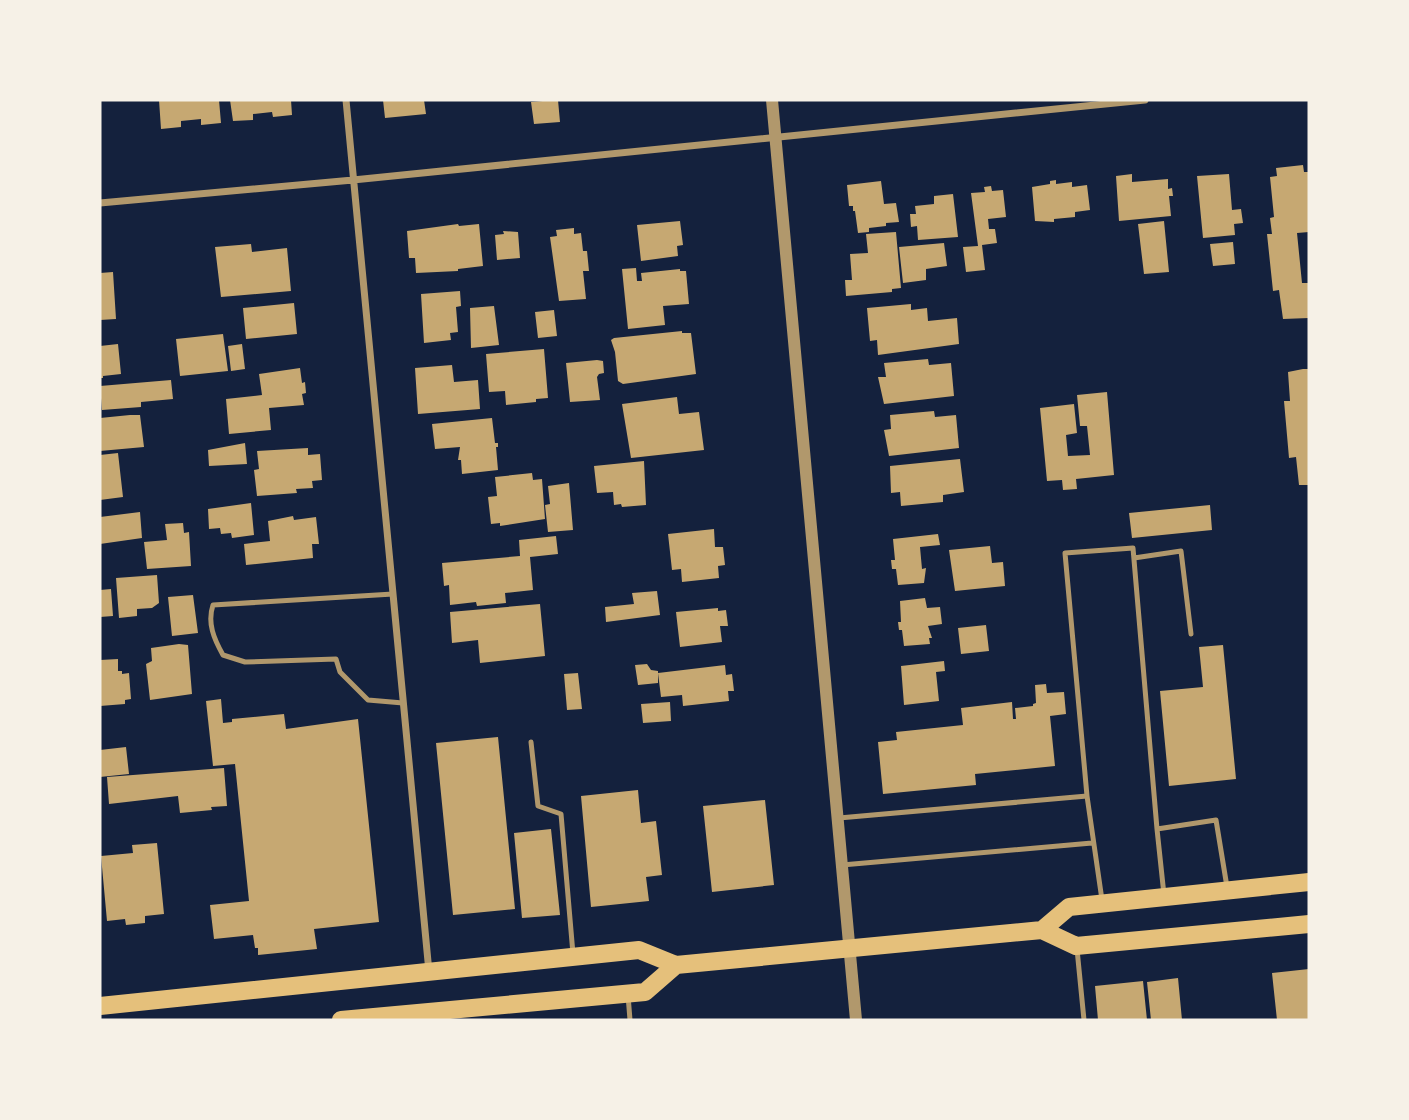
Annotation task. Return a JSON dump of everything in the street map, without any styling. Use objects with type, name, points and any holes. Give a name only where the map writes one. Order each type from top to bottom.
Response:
[{"type":"main road","points":[[1042,930],[1069,907],[1309,882]]},
{"type":"main road","points":[[100,1006],[639,950],[676,965],[1042,930],[1076,946],[1309,924]]},
{"type":"main road","points":[[341,1020],[434,1015],[645,992],[676,965]]},
{"type":"street","points":[[346,100],[429,973]]},
{"type":"street","points":[[772,100],[856,1020]]},
{"type":"street","points":[[100,203],[1145,100]]},
{"type":"lane","points":[[1102,903],[1087,796],[1065,553],[1133,548],[1164,897]]},
{"type":"lane","points":[[1133,558],[1181,551],[1191,634]]},
{"type":"lane","points":[[393,594],[213,605],[210,615],[213,638],[223,655],[245,662],[336,659],[340,672],[368,700],[403,703]]},
{"type":"lane","points":[[531,742],[538,806],[561,814],[573,957]]},
{"type":"lane","points":[[838,818],[1087,796]]},
{"type":"lane","points":[[1157,829],[1216,820],[1227,890]]},
{"type":"lane","points":[[842,865],[1093,843]]},
{"type":"lane","points":[[1076,946],[1084,1020]]},
{"type":"lane","points":[[628,994],[630,1020]]},
{"type":"building","points":[[159,100],[219,100],[221,123],[201,125],[201,119],[181,121],[181,127],[161,129]]},
{"type":"building","points":[[230,100],[291,100],[292,115],[273,117],[272,112],[253,114],[253,120],[233,121]]},
{"type":"building","points":[[383,100],[424,100],[426,114],[385,118]]},
{"type":"building","points":[[558,100],[560,122],[534,124],[531,102]]},
{"type":"building","points":[[1303,165],[1304,172],[1309,172],[1309,232],[1297,233],[1302,283],[1309,283],[1309,318],[1283,319],[1279,290],[1273,291],[1267,234],[1272,234],[1270,218],[1274,217],[1270,177],[1277,176],[1276,168]]},
{"type":"building","points":[[1132,174],[1132,182],[1168,179],[1168,189],[1172,188],[1173,196],[1169,196],[1171,216],[1119,221],[1116,176]]},
{"type":"building","points":[[1229,174],[1232,210],[1241,209],[1243,223],[1234,224],[1235,235],[1203,238],[1197,176]]},
{"type":"building","points":[[1056,180],[1056,184],[1072,182],[1072,187],[1087,185],[1090,210],[1075,212],[1075,217],[1054,219],[1054,222],[1035,221],[1032,187],[1050,184],[1050,181]]},
{"type":"building","points":[[881,181],[884,204],[896,203],[899,222],[886,223],[886,226],[869,228],[869,232],[858,233],[855,211],[853,206],[849,206],[847,185]]},
{"type":"building","points":[[991,186],[992,191],[1003,190],[1006,217],[988,219],[989,229],[995,229],[997,243],[982,245],[985,270],[966,272],[963,247],[978,246],[971,193],[985,192],[984,187]]},
{"type":"building","points":[[953,194],[958,237],[918,240],[917,226],[911,227],[910,214],[916,214],[915,206],[934,204],[934,196]]},
{"type":"building","points":[[680,221],[683,245],[677,246],[678,256],[641,261],[637,225]]},
{"type":"building","points":[[1164,221],[1169,272],[1144,274],[1138,224]]},
{"type":"building","points":[[479,224],[483,266],[458,271],[416,273],[415,258],[409,258],[407,231]]},
{"type":"building","points":[[574,228],[574,234],[581,233],[583,251],[587,251],[589,271],[583,271],[586,299],[559,301],[550,237],[557,236],[556,230]]},
{"type":"building","points":[[503,231],[518,232],[520,258],[497,260],[495,235],[504,234]]},
{"type":"building","points":[[896,232],[901,288],[892,289],[892,292],[846,296],[845,280],[852,280],[850,254],[868,253],[866,234]]},
{"type":"building","points":[[1233,242],[1235,264],[1213,266],[1210,244]]},
{"type":"building","points":[[944,243],[947,266],[926,269],[926,280],[903,283],[899,247]]},
{"type":"building","points":[[251,244],[252,252],[287,248],[291,291],[221,297],[215,247]]},
{"type":"building","points":[[636,268],[637,281],[642,281],[641,273],[680,269],[686,271],[689,304],[663,306],[665,325],[628,329],[622,269]]},
{"type":"building","points":[[113,272],[116,319],[100,320],[100,273]]},
{"type":"building","points":[[460,291],[461,306],[456,307],[458,332],[450,333],[451,340],[424,343],[421,294]]},
{"type":"building","points":[[294,303],[297,334],[246,339],[243,308]]},
{"type":"building","points":[[911,304],[911,310],[927,308],[928,321],[957,318],[959,344],[878,355],[877,340],[870,341],[867,308]]},
{"type":"building","points":[[494,306],[499,345],[471,348],[470,308]]},
{"type":"building","points":[[554,310],[557,336],[538,338],[535,312]]},
{"type":"building","points":[[682,331],[691,333],[696,374],[623,384],[618,381],[611,340]]},
{"type":"building","points":[[223,334],[228,371],[180,376],[176,339]]},
{"type":"building","points":[[118,344],[121,374],[100,378],[100,346]]},
{"type":"building","points":[[242,344],[245,369],[231,371],[228,346]]},
{"type":"building","points":[[544,349],[548,398],[506,405],[505,391],[489,392],[486,354]]},
{"type":"building","points":[[928,359],[929,365],[951,363],[954,396],[884,404],[878,377],[886,377],[884,363]]},
{"type":"building","points":[[603,361],[604,373],[597,377],[600,400],[570,402],[566,363]]},
{"type":"building","points":[[452,365],[454,382],[478,380],[480,409],[418,414],[415,368]]},
{"type":"building","points":[[300,368],[302,383],[305,382],[306,393],[302,394],[304,405],[269,408],[271,430],[229,434],[226,399],[262,395],[259,374]]},
{"type":"building","points":[[1309,369],[1309,485],[1299,485],[1296,457],[1289,458],[1284,401],[1290,401],[1288,372]]},
{"type":"building","points":[[171,380],[173,399],[141,402],[141,407],[102,410],[100,386]]},
{"type":"building","points":[[1107,392],[1114,475],[1076,479],[1077,489],[1063,490],[1062,480],[1047,481],[1040,408],[1074,404],[1077,433],[1066,435],[1068,456],[1090,455],[1087,426],[1080,426],[1077,395]]},
{"type":"building","points":[[677,397],[679,414],[699,412],[704,450],[631,458],[622,404]]},
{"type":"building","points":[[934,411],[935,417],[956,415],[959,448],[889,456],[884,430],[891,429],[890,415]]},
{"type":"building","points":[[140,415],[144,447],[100,451],[100,418]]},
{"type":"building","points":[[492,418],[495,443],[498,443],[498,470],[462,474],[461,460],[458,460],[460,447],[435,449],[432,424]]},
{"type":"building","points":[[245,443],[247,464],[209,466],[208,450]]},
{"type":"building","points":[[308,448],[308,455],[320,454],[322,480],[312,481],[313,488],[296,489],[297,493],[257,496],[254,470],[259,469],[257,451]]},
{"type":"building","points":[[118,453],[123,497],[100,500],[100,455]]},
{"type":"building","points":[[960,459],[964,492],[943,495],[943,502],[901,506],[900,492],[891,493],[890,466]]},
{"type":"building","points":[[644,461],[646,505],[622,507],[621,504],[614,505],[613,492],[597,493],[594,466]]},
{"type":"building","points":[[532,473],[533,480],[542,479],[545,519],[500,526],[500,523],[491,524],[488,497],[497,496],[495,477]]},
{"type":"building","points":[[569,483],[573,530],[548,532],[545,505],[550,504],[548,486]]},
{"type":"building","points":[[251,503],[254,535],[232,538],[231,533],[221,534],[220,528],[209,529],[208,509]]},
{"type":"building","points":[[1210,505],[1212,530],[1132,538],[1129,513]]},
{"type":"building","points":[[140,512],[142,538],[100,544],[100,517]]},
{"type":"building","points":[[293,516],[294,520],[316,517],[319,544],[312,544],[313,558],[246,565],[244,544],[270,541],[268,521]]},
{"type":"building","points":[[183,523],[184,533],[189,532],[191,566],[147,569],[144,542],[167,540],[165,524]]},
{"type":"building","points":[[714,529],[715,547],[723,547],[725,565],[718,566],[719,578],[682,582],[681,569],[672,570],[668,534]]},
{"type":"building","points":[[938,534],[940,545],[920,547],[922,569],[926,568],[924,583],[898,585],[896,569],[892,569],[891,560],[895,560],[893,539]]},
{"type":"building","points":[[556,536],[558,554],[530,557],[533,590],[505,593],[506,603],[450,605],[449,585],[444,586],[442,563],[520,556],[519,540]]},
{"type":"building","points":[[990,546],[992,563],[1003,562],[1005,586],[955,591],[949,550]]},
{"type":"building","points":[[157,575],[159,603],[152,608],[137,609],[137,616],[119,618],[116,578]]},
{"type":"building","points":[[111,589],[113,616],[100,617],[100,590]]},
{"type":"building","points":[[657,591],[660,615],[606,622],[605,607],[634,604],[632,593]]},
{"type":"building","points":[[193,595],[198,633],[172,636],[168,597]]},
{"type":"building","points":[[925,598],[927,608],[940,607],[942,624],[928,626],[932,638],[929,638],[930,644],[904,646],[898,622],[901,622],[900,601]]},
{"type":"building","points":[[540,604],[545,656],[480,663],[478,640],[452,643],[450,612]]},
{"type":"building","points":[[718,608],[718,611],[726,610],[728,626],[720,626],[722,642],[680,647],[676,612]]},
{"type":"building","points":[[986,625],[989,651],[961,654],[958,628]]},
{"type":"building","points":[[188,645],[192,694],[150,700],[146,664],[152,661],[151,648]]},
{"type":"building","points":[[1223,645],[1236,779],[1169,786],[1160,691],[1203,687],[1199,647]]},
{"type":"building","points":[[118,659],[118,671],[122,671],[122,674],[129,673],[131,699],[125,700],[125,704],[100,706],[100,660]]},
{"type":"building","points":[[944,661],[945,671],[936,672],[939,701],[904,705],[901,666]]},
{"type":"building","points":[[647,664],[651,670],[658,671],[658,683],[638,685],[635,665]]},
{"type":"building","points":[[725,665],[726,675],[732,674],[734,691],[728,691],[729,701],[683,706],[682,695],[661,697],[658,673]]},
{"type":"building","points":[[578,673],[582,709],[567,710],[564,674]]},
{"type":"building","points":[[1046,684],[1047,693],[1064,692],[1066,714],[1050,716],[1055,766],[975,774],[976,785],[883,794],[878,742],[897,740],[896,732],[963,725],[961,708],[1012,702],[1013,719],[1016,719],[1015,708],[1033,706],[1036,703],[1035,685]]},
{"type":"building","points":[[221,699],[223,723],[232,722],[232,719],[284,714],[286,729],[358,719],[379,922],[314,929],[317,949],[258,955],[253,935],[214,939],[210,905],[249,901],[235,764],[213,766],[206,701]]},
{"type":"building","points":[[670,702],[671,721],[643,723],[641,704]]},
{"type":"building","points":[[498,737],[515,909],[453,915],[436,743]]},
{"type":"building","points":[[126,747],[129,774],[100,777],[100,750]]},
{"type":"building","points":[[224,768],[227,806],[180,813],[178,796],[109,804],[107,777]]},
{"type":"building","points":[[638,790],[641,823],[656,821],[662,875],[646,877],[649,901],[591,907],[581,796]]},
{"type":"building","points":[[765,800],[774,885],[712,892],[703,806]]},
{"type":"building","points":[[551,829],[560,915],[522,918],[514,833]]},
{"type":"building","points":[[157,843],[164,914],[145,916],[145,923],[126,925],[125,919],[107,921],[101,856],[133,853],[132,845]]},
{"type":"building","points":[[1309,969],[1309,1020],[1277,1020],[1272,973]]},
{"type":"building","points":[[1178,978],[1182,1020],[1151,1020],[1147,982]]},
{"type":"building","points":[[1143,981],[1147,1020],[1098,1020],[1095,986]]}]
